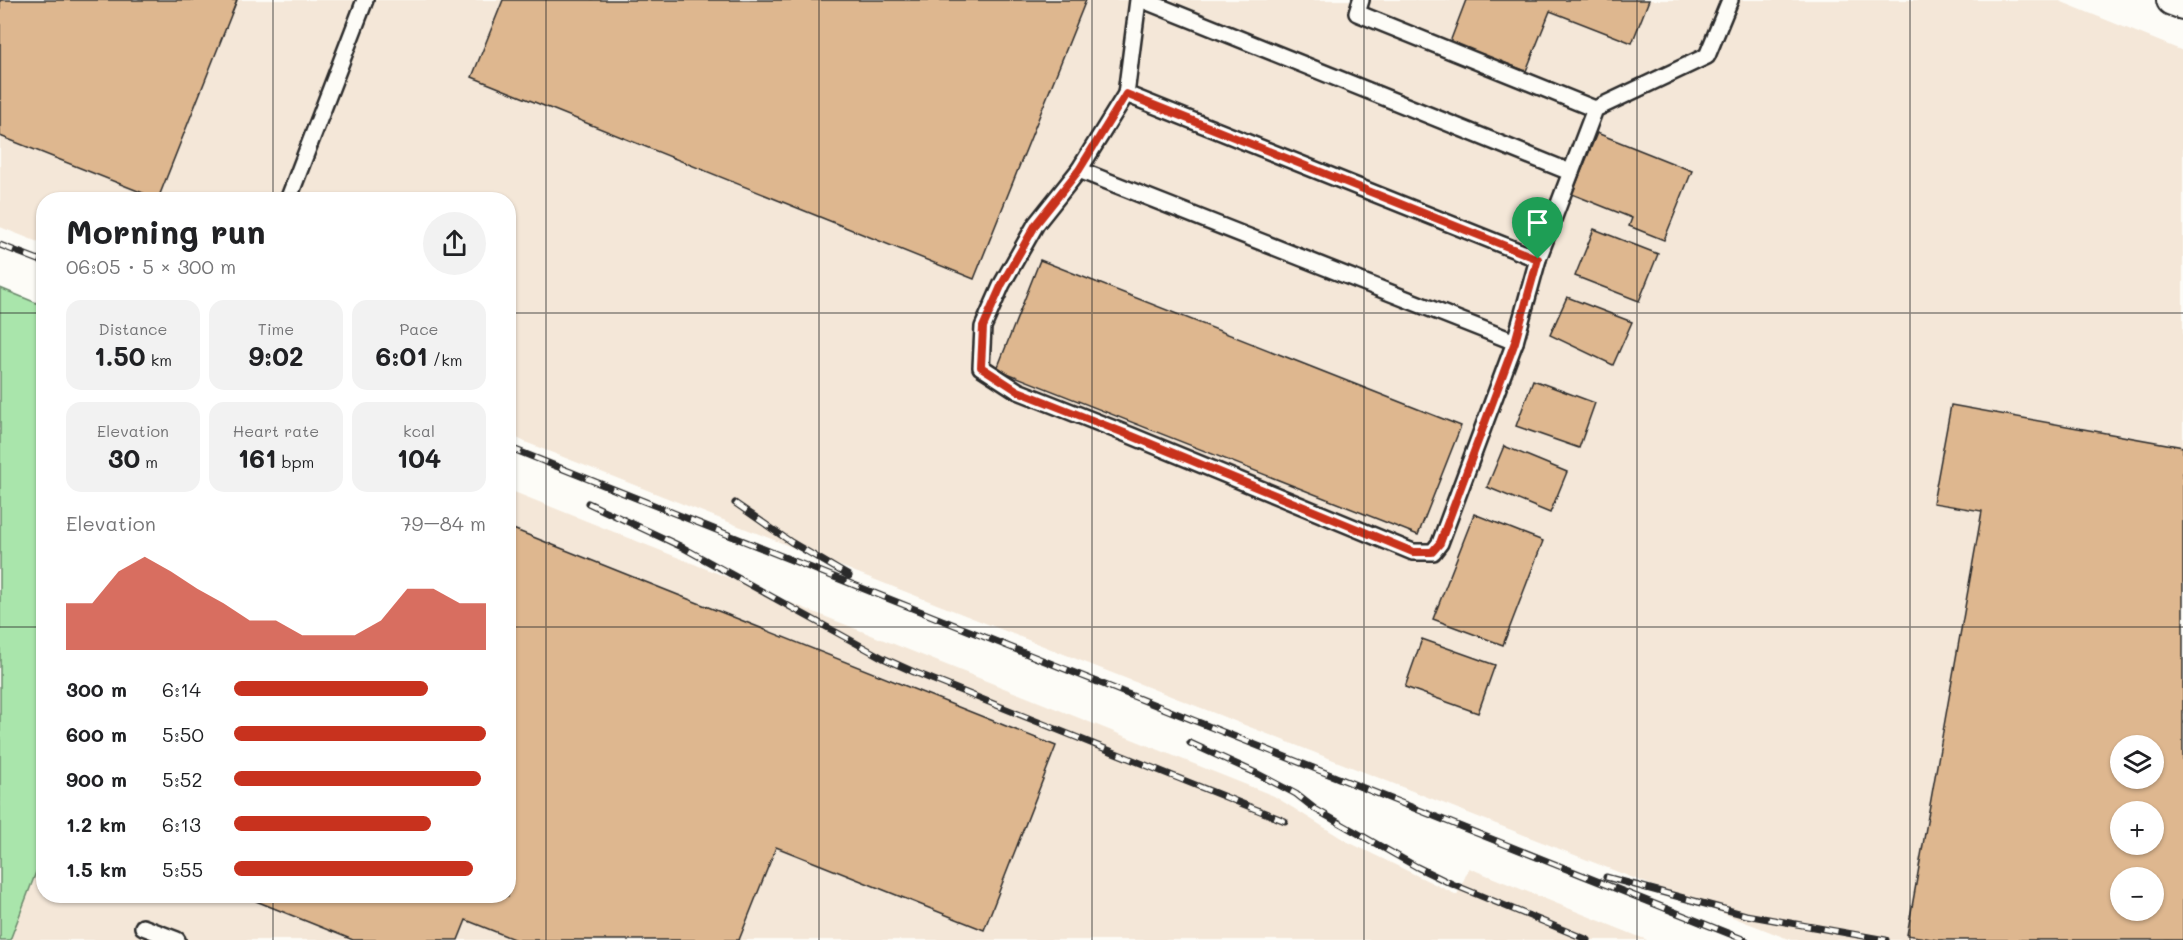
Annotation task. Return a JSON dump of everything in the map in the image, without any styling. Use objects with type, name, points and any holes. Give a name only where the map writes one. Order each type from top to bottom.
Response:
[{"type":"street","points":[[2172,0],[2183,4]]},
{"type":"lane","points":[[291,192],[365,0]]},
{"type":"lane","points":[[1138,0],[1126,94],[1079,170],[1036,224],[1002,284],[983,327],[981,367],[1018,391],[1413,552],[1432,552],[1440,543],[1515,342],[1538,259],[1595,109],[1707,56],[1730,0]]},
{"type":"lane","points":[[1143,0],[1570,172]]},
{"type":"lane","points":[[1361,0],[1357,12],[1595,109]]},
{"type":"lane","points":[[1126,94],[1538,259]]},
{"type":"lane","points":[[1079,170],[1515,342]]},
{"type":"lane","points":[[143,927],[177,940]]},
{"type":"shaded area","points":[[0,0],[2057,0],[2183,51],[2183,940],[1791,940],[525,442],[516,438],[516,192],[36,192],[36,241],[0,227]]},
{"type":"shaded area","points":[[516,493],[1274,796],[1346,841],[1457,895],[1469,868],[1647,940],[10,940],[36,872],[36,903],[516,903]]},
{"type":"green space","points":[[0,288],[36,303],[36,872],[10,940],[0,940]]},
{"type":"building","points":[[0,0],[237,0],[161,192],[140,192],[0,136]]},
{"type":"building","points":[[503,0],[1086,0],[974,279],[472,77]]},
{"type":"building","points":[[1466,0],[1649,0],[1632,43],[1550,11],[1526,71],[1450,42]]},
{"type":"building","points":[[1597,133],[1692,171],[1664,240],[1629,226],[1632,218],[1572,194]]},
{"type":"building","points":[[1594,229],[1658,254],[1639,301],[1575,276]]},
{"type":"building","points":[[1040,260],[1461,426],[1418,535],[997,369]]},
{"type":"building","points":[[1567,297],[1632,322],[1613,365],[1550,335]]},
{"type":"building","points":[[1533,380],[1595,403],[1579,448],[1516,426]]},
{"type":"building","points":[[1951,405],[2183,447],[2183,940],[1937,940],[1907,935],[1982,511],[1933,503]]},
{"type":"building","points":[[1504,446],[1567,472],[1550,513],[1487,487]]},
{"type":"building","points":[[1474,514],[1543,541],[1503,645],[1433,619]]},
{"type":"building","points":[[516,530],[1056,746],[984,930],[776,847],[739,940],[516,940],[466,920],[458,940],[353,940],[261,903],[516,903]]},
{"type":"building","points":[[1422,639],[1495,665],[1478,713],[1405,687]]},
{"type":"railway","points":[[0,245],[36,259]]},
{"type":"railway","points":[[516,450],[1745,940]]},
{"type":"railway","points":[[588,503],[680,546],[883,658],[1285,821]]},
{"type":"railway","points":[[735,503],[791,542],[849,576]]},
{"type":"railway","points":[[1190,743],[1296,794],[1315,809],[1417,867],[1452,884],[1588,940]]},
{"type":"railway","points":[[1606,877],[1746,915],[1886,940]]},
{"type":"route","points":[[1126,94],[1538,259],[1515,342],[1440,543],[1432,552],[1413,552],[1018,391],[981,367],[983,327],[1002,284],[1036,224],[1079,170],[1126,94]]}]
